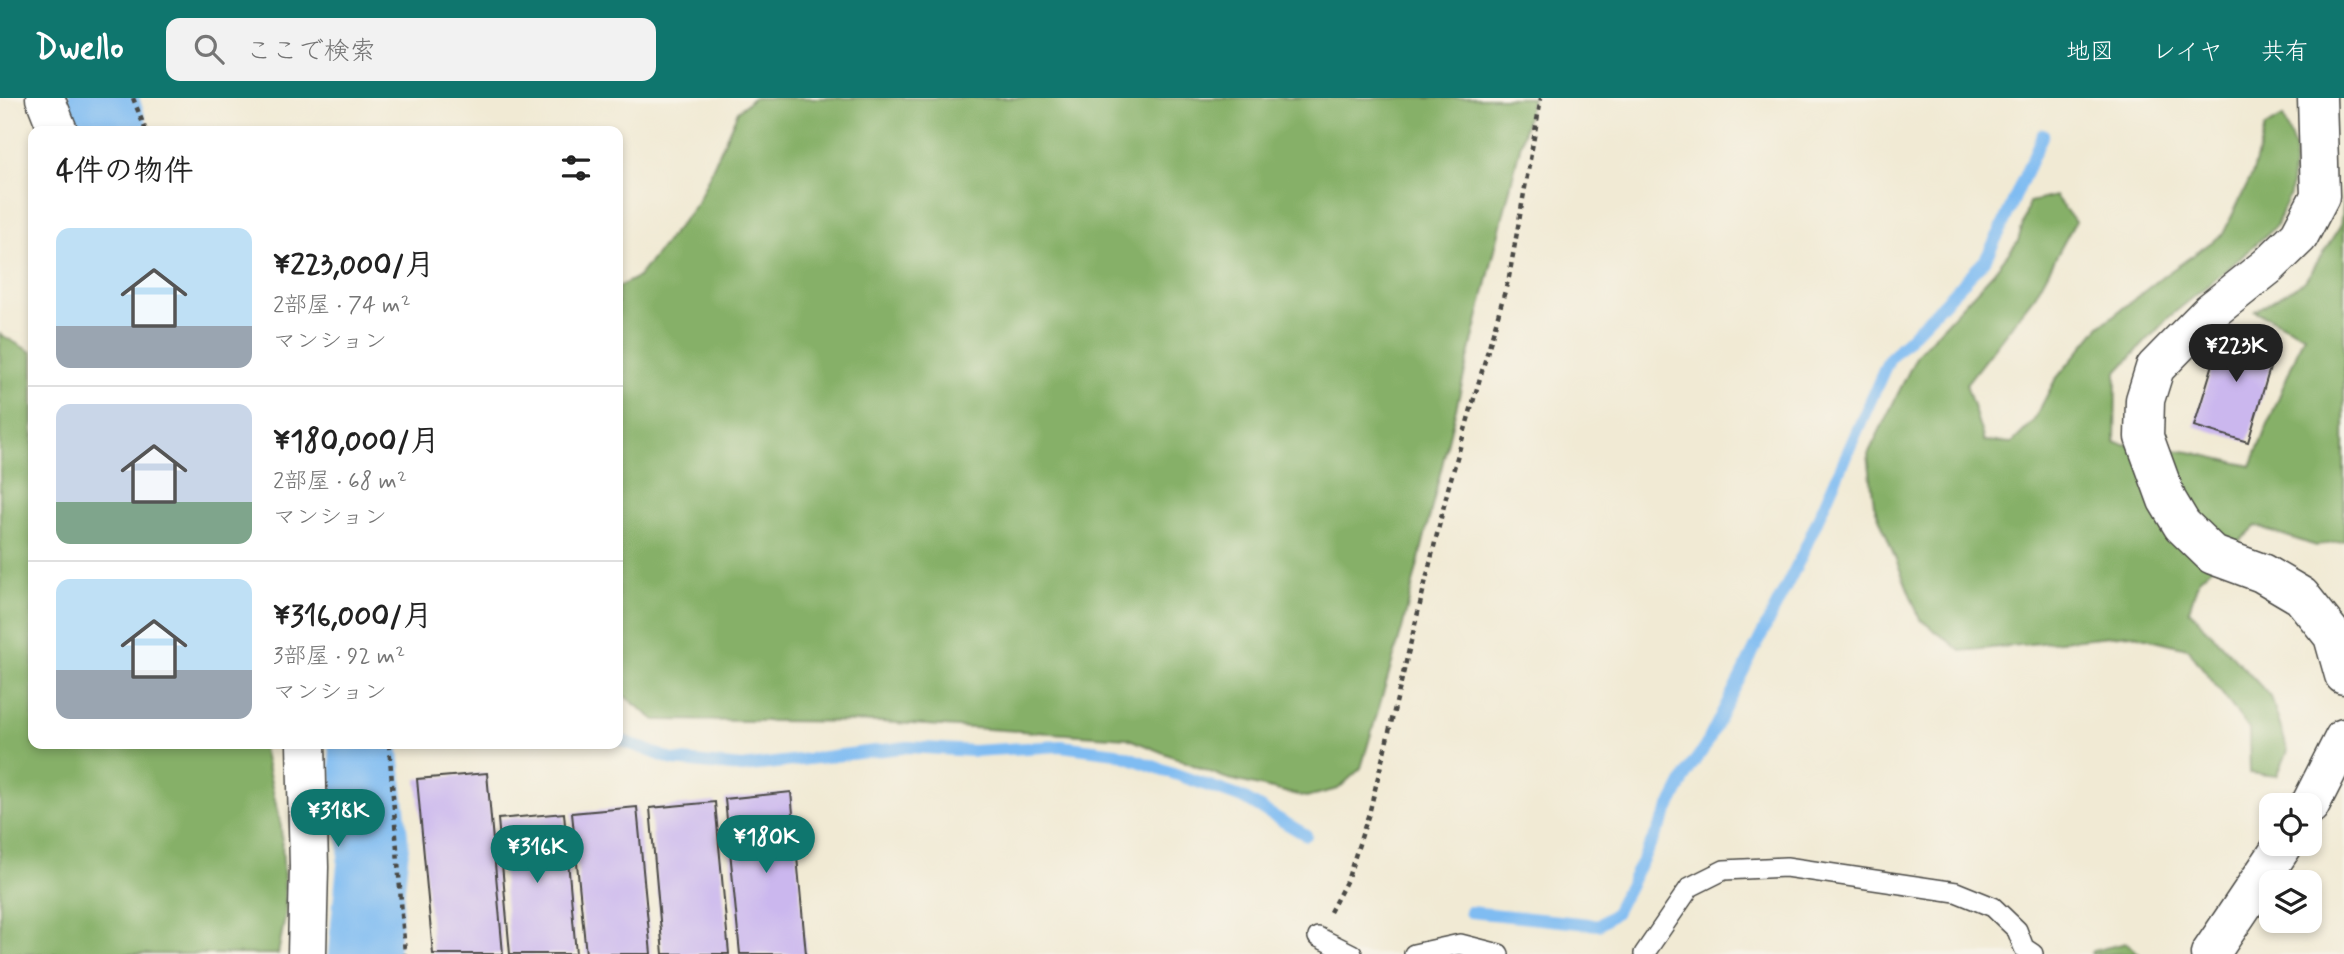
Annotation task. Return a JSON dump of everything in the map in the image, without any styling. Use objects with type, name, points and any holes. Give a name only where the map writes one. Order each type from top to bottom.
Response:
[{"type":"street","points":[[45,98],[56,126]]},
{"type":"street","points":[[2317,98],[2320,196],[2298,236],[2267,266],[2210,312],[2155,368],[2145,400],[2144,437],[2167,500],[2182,525],[2213,555],[2262,573],[2301,596],[2333,636],[2344,675]]},
{"type":"street","points":[[2316,793],[2344,738]]},
{"type":"street","points":[[306,749],[309,867],[307,954]]},
{"type":"street","points":[[2210,954],[2276,856]]},
{"type":"lane","points":[[1644,954],[1690,887],[1724,870],[1786,867],[1956,892],[1993,907],[2017,930],[2024,948],[2033,954]]},
{"type":"lane","points":[[1318,937],[1352,954]]},
{"type":"lane","points":[[1414,954],[1460,944],[1499,954]]},
{"type":"path","points":[[133,98],[144,126]]},
{"type":"path","points":[[1318,937],[1348,878],[1370,810],[1448,489],[1508,277],[1541,98]]},
{"type":"path","points":[[389,749],[405,954]]},
{"type":"green space","points":[[753,98],[1532,98],[1402,629],[1361,768],[1338,789],[1306,797],[1225,778],[1127,738],[881,722],[655,720],[623,695],[623,284],[638,277],[697,203],[738,111]]},
{"type":"green space","points":[[2283,117],[2295,149],[2290,194],[2276,226],[2169,317],[2116,373],[2115,443],[2190,452],[2251,466],[2304,335],[2255,311],[2305,281],[2340,227],[2344,187],[2344,541],[2316,546],[2256,526],[2199,579],[2189,610],[2271,697],[2288,751],[2277,776],[2250,773],[2249,729],[2187,648],[2130,634],[1961,651],[1920,619],[1874,505],[1868,454],[1918,353],[1993,273],[2018,241],[2029,202],[2055,196],[2075,222],[2036,294],[1966,384],[1984,441],[2012,443],[2033,422],[2055,380],[2100,326],[2223,234],[2252,175],[2265,127]]},
{"type":"green space","points":[[0,334],[28,350],[28,749],[263,749],[281,826],[286,912],[278,954],[0,954]]},
{"type":"green space","points":[[2126,943],[2139,954],[2091,954],[2092,951]]},
{"type":"building","points":[[2225,325],[2278,341],[2248,442],[2194,426]]},
{"type":"building","points":[[487,773],[503,954],[433,954],[417,779]]},
{"type":"building","points":[[791,792],[806,954],[740,954],[725,799]]},
{"type":"building","points":[[715,802],[729,954],[663,954],[650,808]]},
{"type":"building","points":[[637,807],[651,954],[586,954],[572,813]]},
{"type":"building","points":[[564,813],[576,954],[510,954],[498,819]]},
{"type":"waterway","points":[[103,98],[111,126]]},
{"type":"waterway","points":[[1470,912],[1599,925],[1615,913],[1690,768],[1705,747],[1801,557],[1889,359],[1985,260],[2043,134]]},
{"type":"waterway","points":[[623,741],[673,760],[742,767],[908,747],[973,751],[1061,746],[1116,753],[1243,798],[1306,835]]},
{"type":"waterway","points":[[363,954],[374,847],[364,749]]}]
